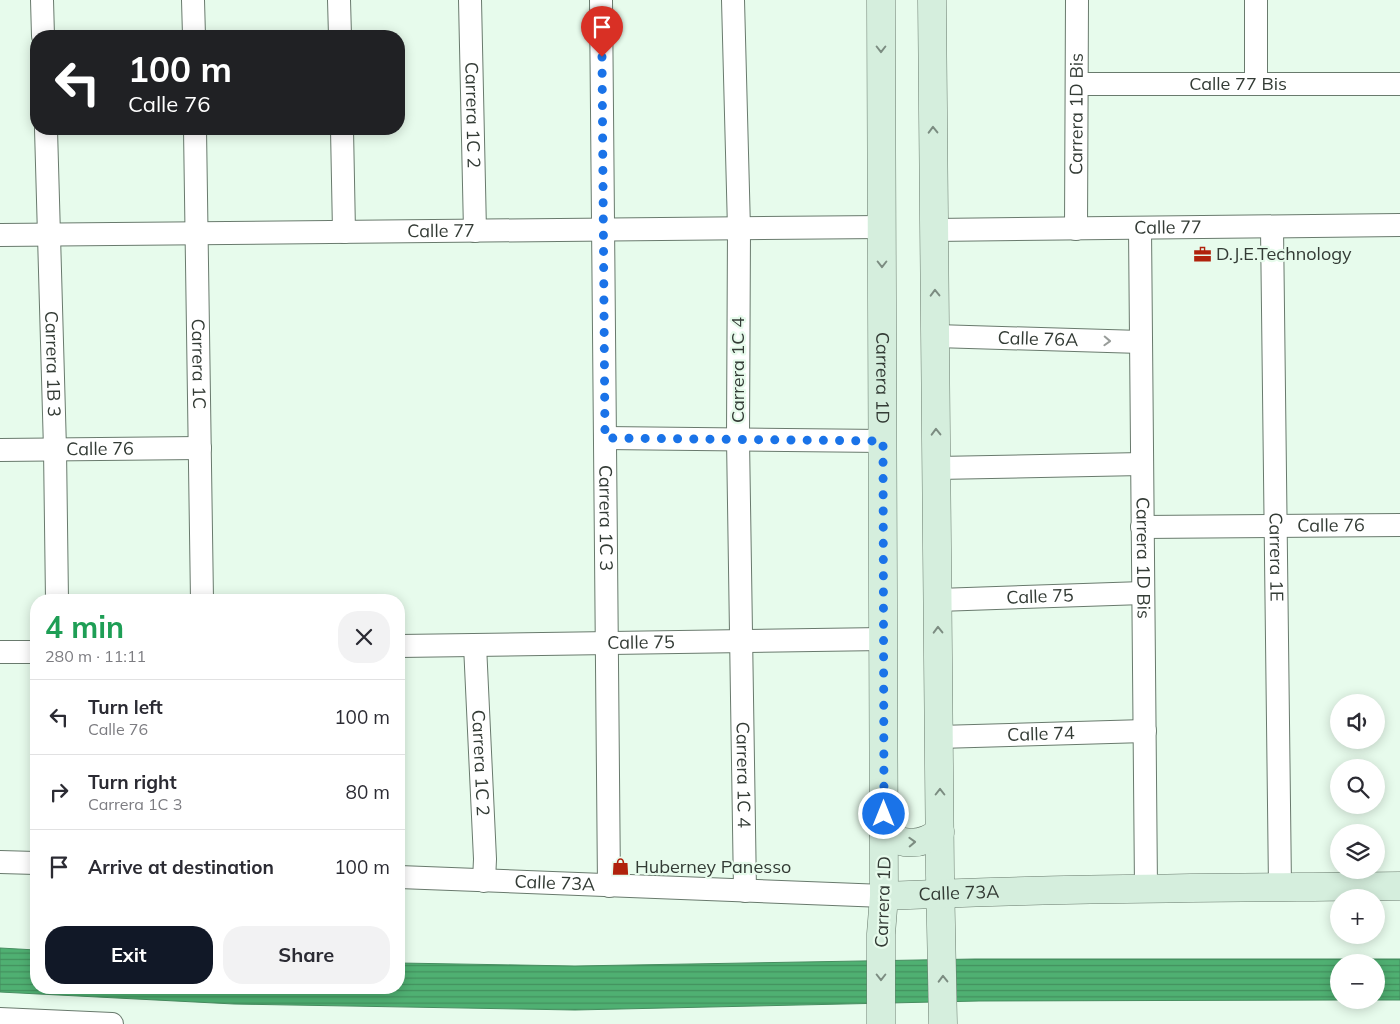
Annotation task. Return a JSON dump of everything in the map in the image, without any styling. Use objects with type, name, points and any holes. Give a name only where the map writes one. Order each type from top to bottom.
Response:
[{"type":"street","points":[[42,0],[43,30]]},
{"type":"street","points":[[193,0],[194,30]]},
{"type":"street","points":[[339,0],[340,30]]},
{"type":"street","name":"Carrera 1C 2","points":[[470,0],[475,231]]},
{"type":"street","name":"Carrera 1C 3","points":[[601,0],[609,886]]},
{"type":"street","name":"Carrera 1C 4","points":[[733,0],[739,228],[738,439],[744,891]]},
{"type":"street","name":"Carrera 1D","points":[[881,0],[884,834],[881,1022]]},
{"type":"street","points":[[932,0],[943,1022]]},
{"type":"street","name":"Carrera 1D Bis","points":[[1076,228],[1077,0]]},
{"type":"street","points":[[1256,0],[1256,84]]},
{"type":"street","name":"Calle 77 Bis","points":[[1076,84],[1400,84]]},
{"type":"street","name":"Carrera 1B 3","points":[[46,135],[57,594]]},
{"type":"street","name":"Carrera 1C","points":[[195,135],[202,594]]},
{"type":"street","points":[[342,135],[344,232]]},
{"type":"street","name":"Calle 77","points":[[934,230],[1400,225]]},
{"type":"street","name":"Calle 77","points":[[0,235],[882,227]]},
{"type":"street","name":"Carrera 1E","points":[[1272,227],[1280,887]]},
{"type":"street","name":"Carrera 1D Bis","points":[[1140,228],[1146,888]]},
{"type":"street","name":"Calle 76A","points":[[936,336],[1141,342]]},
{"type":"street","points":[[605,438],[883,441]]},
{"type":"street","name":"Calle 76","points":[[0,450],[200,448]]},
{"type":"street","points":[[937,468],[1142,464]]},
{"type":"street","name":"Calle 76","points":[[1142,526],[1400,525]]},
{"type":"street","name":"Calle 75","points":[[938,600],[1144,593]]},
{"type":"street","name":"Calle 75","points":[[405,646],[883,639]]},
{"type":"street","name":"Carrera 1C 2","points":[[476,645],[485,859],[484,881]]},
{"type":"street","points":[[0,652],[30,652]]},
{"type":"street","name":"Calle 74","points":[[939,737],[1144,731]]},
{"type":"street","points":[[884,834],[894,840],[908,843],[925,841],[940,832]]},
{"type":"street","points":[[0,862],[30,863]]},
{"type":"street","name":"Calle 73A","points":[[405,878],[884,896],[1146,888],[1400,886]]},
{"type":"street","points":[[0,1019],[112,1024]]},
{"type":"shaded area","points":[[0,948],[30,950],[30,994],[0,992]]},
{"type":"shaded area","points":[[975,959],[1330,959],[1330,1000],[979,1001],[575,1010],[234,1004],[39,994],[405,994],[405,963],[575,966]]},
{"type":"shaded area","points":[[1385,959],[1400,959],[1400,1000],[1385,1000]]},
{"type":"place","name":"D.J.E.Technology","points":[[1202,254]]},
{"type":"place","name":"Huberney Panesso","points":[[621,867]]},
{"type":"route","points":[[602,57],[605,438],[883,441],[884,814]]}]
